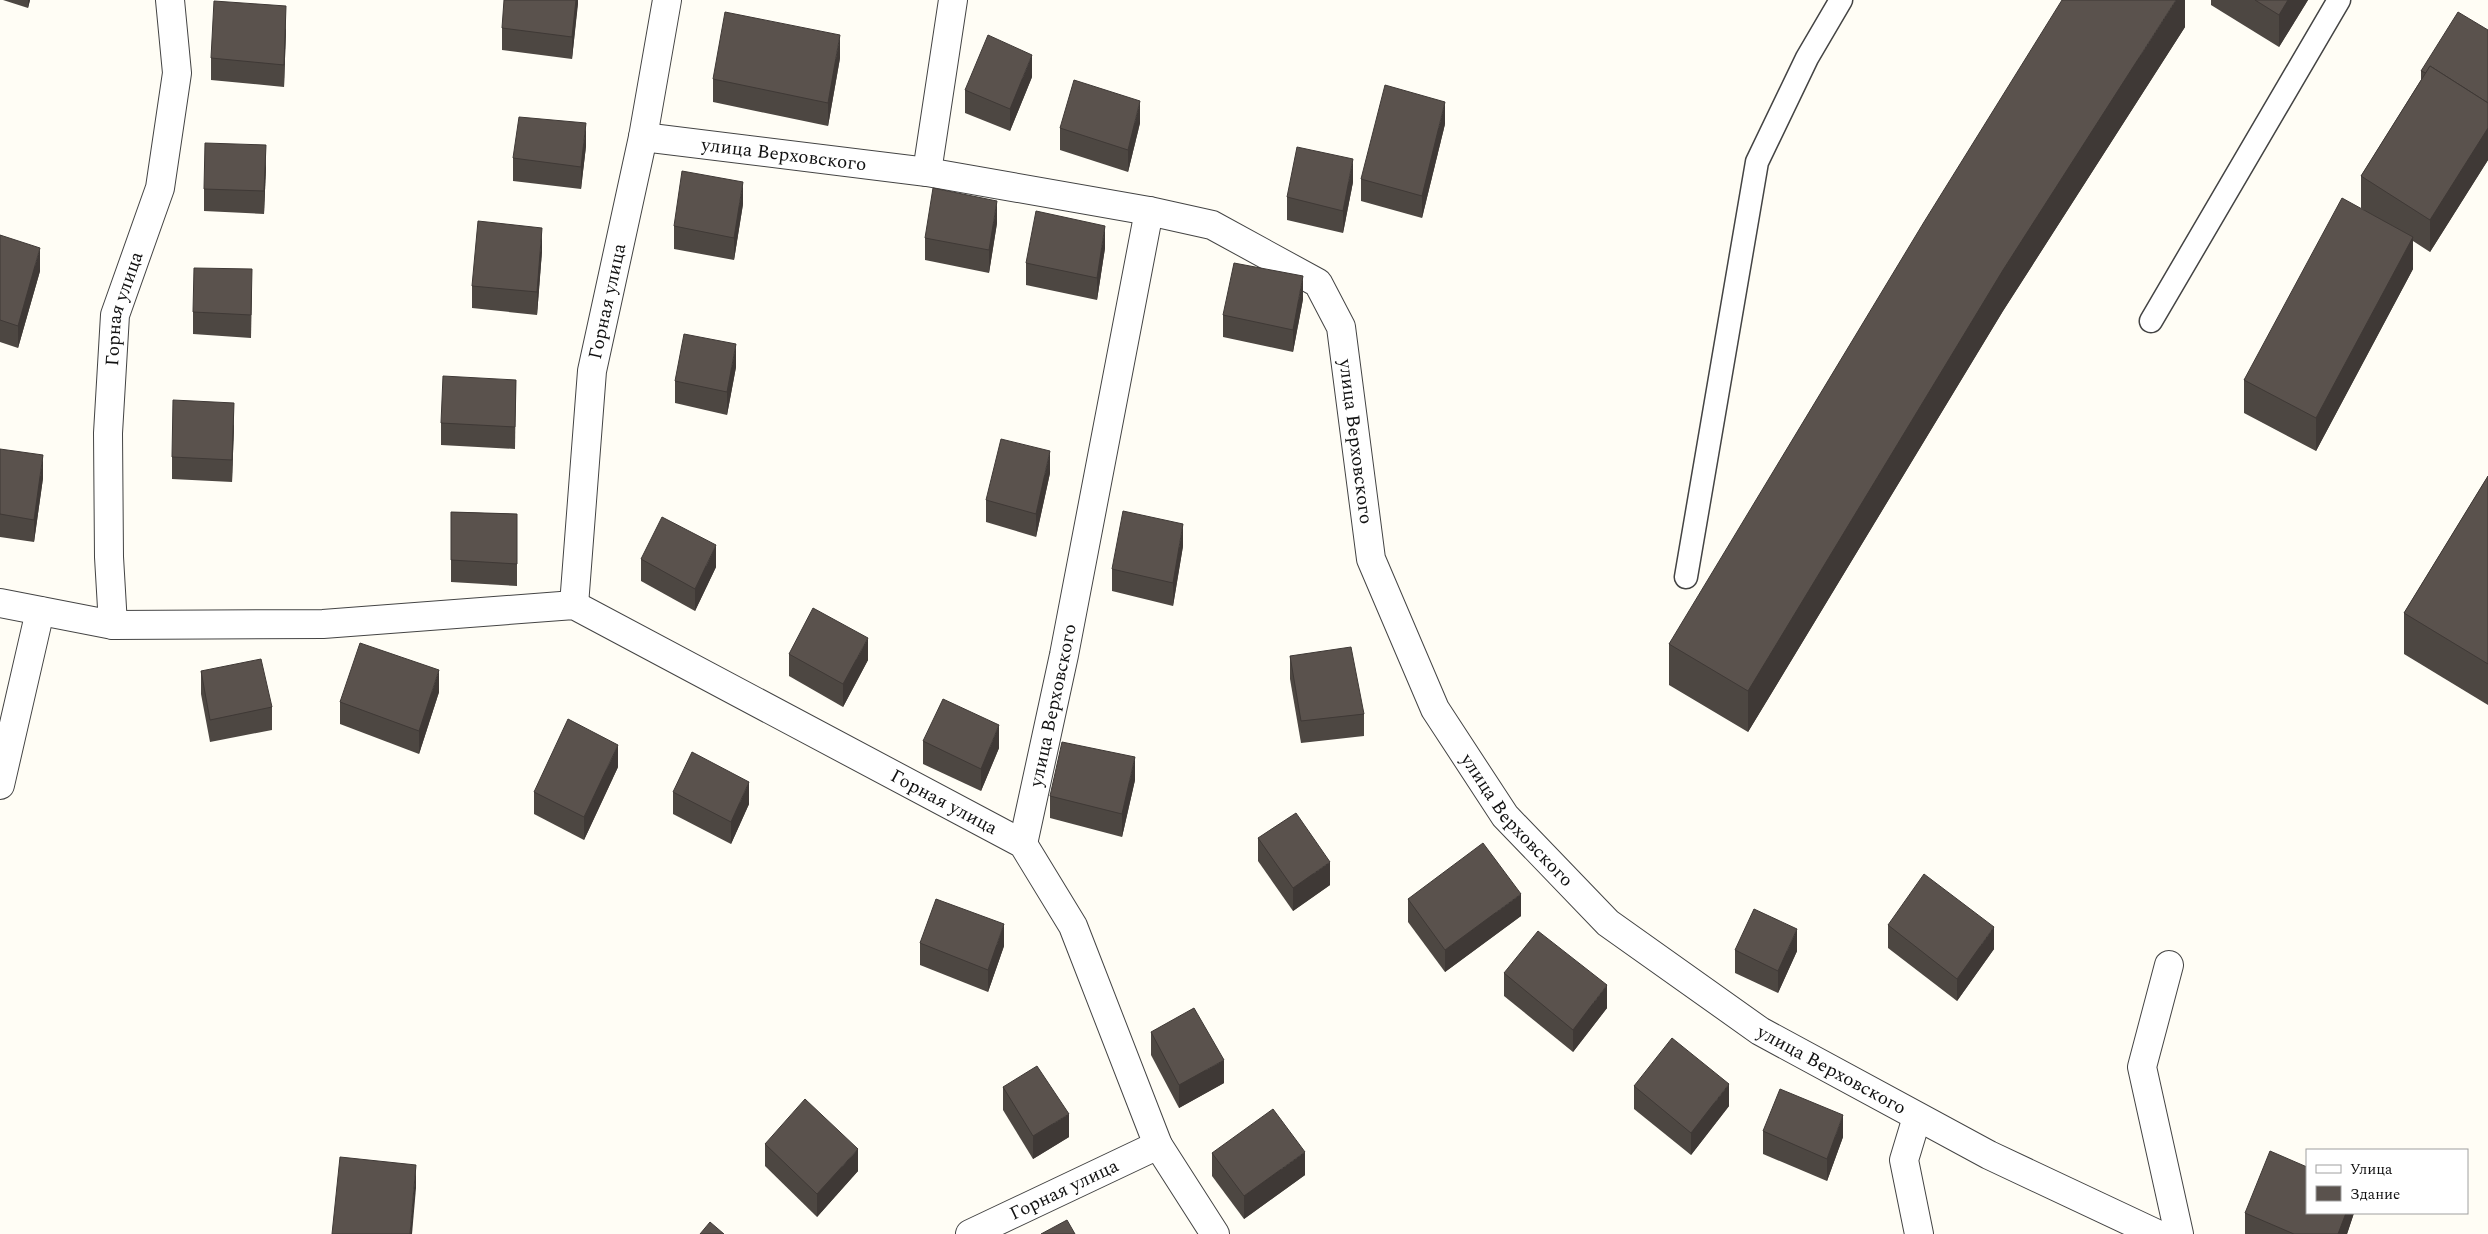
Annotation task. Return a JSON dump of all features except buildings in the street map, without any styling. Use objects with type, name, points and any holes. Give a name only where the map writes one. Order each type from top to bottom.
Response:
[{"type":"street","name":"Горная улица","points":[[113,625],[109,557],[108,433],[115,315],[160,188],[177,73],[170,0]]},
{"type":"street","name":"Горная улица","points":[[667,0],[643,137],[592,371],[574,604],[1023,844]]},
{"type":"street","points":[[927,172],[953,0]]},
{"type":"street","name":"улица Верховского","points":[[643,137],[927,172],[1212,225],[1318,284],[1340,327],[1371,559],[1435,709],[1505,816],[1608,923],[1760,1031],[1989,1155],[2157,1234]]},
{"type":"street","name":"улица Верховского","points":[[1023,844],[1064,655],[1149,212]]},
{"type":"street","points":[[0,603],[113,625],[323,624],[574,604]]},
{"type":"street","points":[[0,785],[40,611]]},
{"type":"street","points":[[1023,844],[1073,926],[1158,1145],[1215,1234]]},
{"type":"street","points":[[2168,965],[2142,1067],[2179,1234]]},
{"type":"street","points":[[1917,1117],[1904,1160],[1919,1234]]},
{"type":"street","name":"Горная улица","points":[[970,1234],[1158,1145]]},
{"type":"lane","points":[[1686,577],[1757,162],[1807,58],[1841,0]]},
{"type":"lane","points":[[2151,321],[2339,0]]}]
